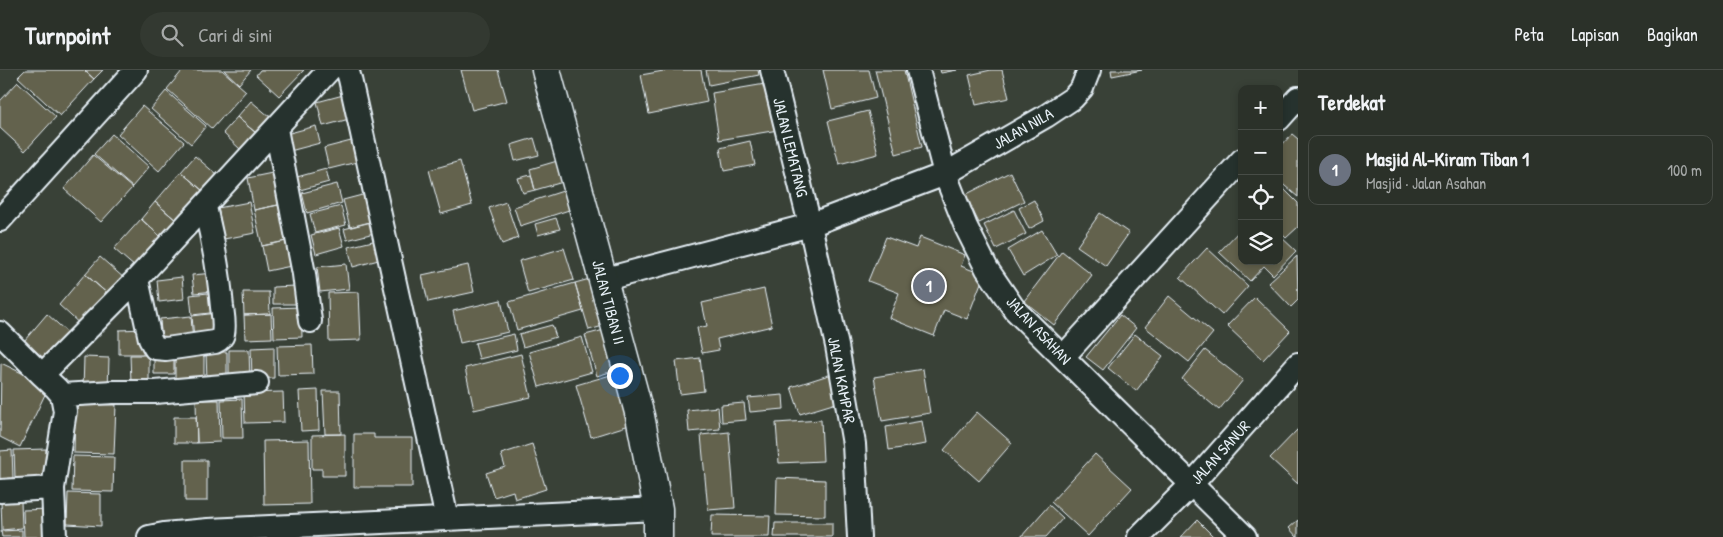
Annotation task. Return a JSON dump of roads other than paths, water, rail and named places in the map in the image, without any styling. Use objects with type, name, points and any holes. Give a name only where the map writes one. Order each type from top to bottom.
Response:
[{"type":"street","points":[[0,220],[136,70]]},
{"type":"street","points":[[42,375],[205,207],[330,70]]},
{"type":"street","points":[[346,70],[350,79],[446,519]]},
{"type":"street","name":"JALAN TIBAN II","points":[[546,70],[640,416],[658,509],[658,537]]},
{"type":"street","name":"JALAN LEMATANG","points":[[772,70],[810,225]]},
{"type":"street","name":"JALAN ASAHAN","points":[[918,70],[945,174],[966,228],[987,269],[1015,310],[1245,537]]},
{"type":"street","name":"JALAN NILA","points":[[602,280],[810,225],[945,174],[1046,116],[1073,98],[1082,88],[1089,70]]},
{"type":"street","points":[[1283,115],[1298,98]]},
{"type":"street","points":[[276,129],[304,274],[310,321]]},
{"type":"street","points":[[1063,357],[1238,164]]},
{"type":"street","points":[[137,278],[150,339],[155,348],[166,349],[219,340],[224,326],[220,283],[205,207]]},
{"type":"street","name":"JALAN KAMPAR","points":[[810,225],[837,346],[854,444],[860,537]]},
{"type":"street","points":[[0,333],[62,395],[65,411],[53,488],[55,537]]},
{"type":"street","name":"JALAN SANUR","points":[[1139,537],[1191,485],[1298,364]]},
{"type":"street","points":[[62,395],[155,392],[257,383]]},
{"type":"street","points":[[0,491],[53,488]]},
{"type":"street","points":[[149,537],[208,530],[658,509]]},
{"type":"place","name":"Masjid Al-Kiram Tiban 1","points":[[929,286]]}]
